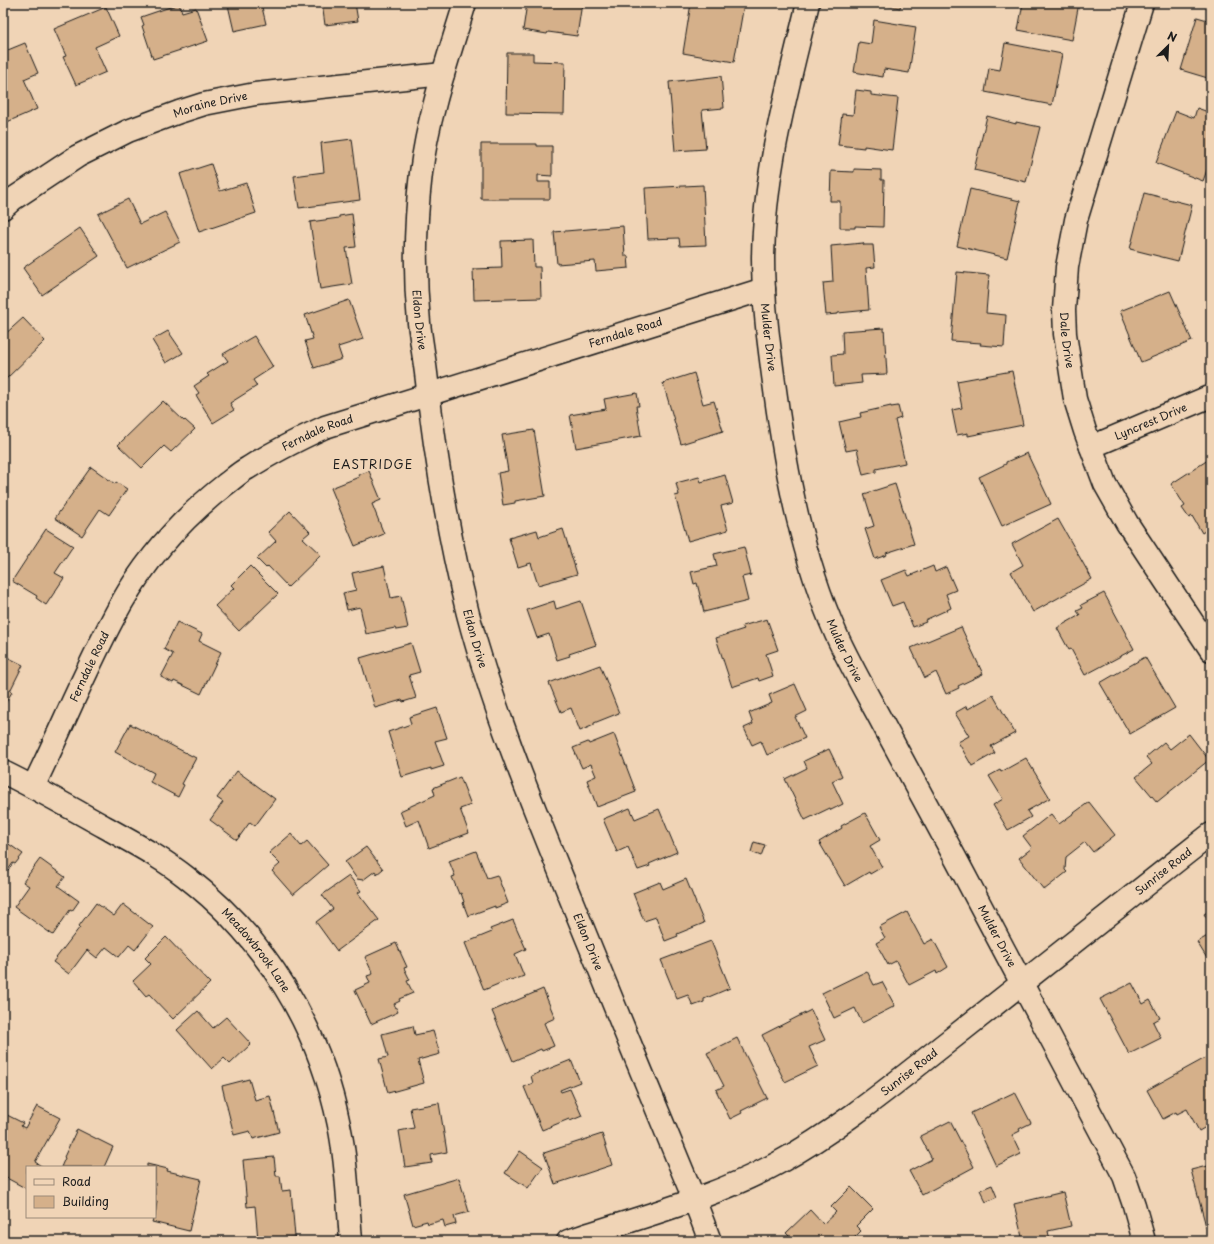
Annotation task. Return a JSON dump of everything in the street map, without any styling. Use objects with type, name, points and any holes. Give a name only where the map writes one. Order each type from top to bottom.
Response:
[{"type":"street","name":"Eldon Drive","points":[[465,3],[433,108],[421,169],[416,233],[417,294],[428,394],[440,484],[456,566],[469,616],[495,702],[510,744],[554,858],[710,1241]]},
{"type":"street","name":"Mulder Drive","points":[[808,3],[782,113],[770,174],[764,242],[764,288],[768,341],[788,475],[804,541],[813,574],[825,607],[850,662],[1124,1176],[1144,1241]]},
{"type":"street","name":"Dale Drive","points":[[1142,3],[1076,220],[1067,267],[1064,310],[1068,357],[1075,398],[1090,447],[1102,478],[1116,505],[1211,650]]},
{"type":"street","name":"Moraine Drive","points":[[3,208],[78,156],[128,131],[204,104],[255,94],[443,74]]},
{"type":"street","name":"Ferndale Road","points":[[33,787],[121,603],[148,562],[179,527],[209,498],[246,468],[287,444],[325,427],[764,288]]},
{"type":"street","name":"Lyncrest Drive","points":[[1090,447],[1211,396]]},
{"type":"street","name":"Meadowbrook Lane","points":[[3,772],[150,852],[185,876],[238,924],[269,962],[293,1000],[313,1040],[329,1086],[337,1115],[342,1144],[351,1241]]},
{"type":"street","name":"Sunrise Road","points":[[568,1241],[694,1199],[775,1164],[825,1136],[870,1103],[1211,834]]},
{"type":"building","points":[[230,3],[261,3],[266,24],[234,31],[228,5]]},
{"type":"building","points":[[322,3],[355,3],[358,21],[325,25]]},
{"type":"building","points":[[527,3],[582,3],[577,36],[548,32],[547,34],[523,30]]},
{"type":"building","points":[[691,3],[744,4],[734,62],[683,53]]},
{"type":"building","points":[[872,3],[901,3],[900,8]]},
{"type":"building","points":[[911,3],[926,3],[926,5]]},
{"type":"building","points":[[1023,3],[1079,3],[1072,40],[1018,30]]},
{"type":"building","points":[[179,4],[182,12],[196,8],[208,41],[153,59],[142,26],[144,25],[141,17]]},
{"type":"building","points":[[106,7],[119,36],[95,47],[106,72],[76,85],[63,57],[66,56],[54,29]]},
{"type":"building","points":[[1197,17],[1211,21],[1211,79],[1181,70]]},
{"type":"building","points":[[874,20],[916,27],[909,73],[884,69],[883,77],[854,72],[859,42],[871,44]]},
{"type":"building","points":[[25,43],[38,73],[24,79],[37,109],[7,122],[3,114],[3,52]]},
{"type":"building","points":[[1005,43],[1062,54],[1052,105],[985,92],[989,68],[1000,70]]},
{"type":"building","points":[[507,53],[533,53],[533,61],[565,62],[564,114],[506,113]]},
{"type":"building","points":[[721,76],[724,108],[702,110],[706,149],[675,151],[669,82]]},
{"type":"building","points":[[856,90],[871,92],[871,95],[898,98],[892,150],[864,146],[864,148],[838,145],[842,114],[853,115]]},
{"type":"building","points":[[1197,108],[1211,113],[1211,159],[1203,181],[1156,163],[1176,111],[1194,118]]},
{"type":"building","points":[[987,116],[1016,124],[1016,122],[1040,127],[1026,182],[974,170]]},
{"type":"building","points":[[352,139],[360,200],[299,208],[294,176],[324,172],[321,143]]},
{"type":"building","points":[[481,144],[537,144],[537,146],[552,146],[552,176],[538,175],[538,182],[550,182],[550,199],[481,199]]},
{"type":"building","points":[[211,164],[220,191],[246,183],[256,213],[199,232],[180,174]]},
{"type":"building","points":[[854,169],[881,170],[881,180],[884,180],[883,227],[855,226],[855,228],[840,228],[840,201],[830,201],[831,171],[854,172]]},
{"type":"building","points":[[703,185],[706,245],[680,246],[679,238],[648,239],[645,188]]},
{"type":"building","points":[[970,189],[1020,201],[1007,258],[957,246]]},
{"type":"building","points":[[1144,193],[1192,205],[1178,261],[1130,249]]},
{"type":"building","points":[[128,199],[140,224],[165,212],[180,242],[127,268],[98,214]]},
{"type":"building","points":[[352,214],[356,247],[346,248],[352,284],[320,289],[310,222],[339,218],[339,216]]},
{"type":"building","points":[[623,226],[625,256],[628,256],[629,268],[596,271],[595,261],[557,264],[554,232]]},
{"type":"building","points":[[80,228],[99,256],[42,295],[23,268]]},
{"type":"building","points":[[533,240],[534,267],[540,267],[541,298],[474,300],[473,269],[502,268],[501,241]]},
{"type":"building","points":[[863,243],[864,245],[873,245],[875,267],[866,268],[869,310],[826,315],[823,283],[833,282],[831,246]]},
{"type":"building","points":[[957,272],[989,275],[986,313],[1006,315],[1004,347],[980,345],[981,343],[951,341]]},
{"type":"building","points":[[1170,291],[1192,341],[1141,362],[1120,311]]},
{"type":"building","points":[[349,300],[363,339],[338,347],[342,359],[314,368],[305,341],[313,339],[305,315]]},
{"type":"building","points":[[23,318],[45,341],[4,381],[3,336]]},
{"type":"building","points":[[884,328],[887,374],[861,375],[862,383],[834,386],[832,355],[843,354],[842,331]]},
{"type":"building","points":[[168,331],[183,353],[166,363],[152,340]]},
{"type":"building","points":[[254,336],[273,367],[253,380],[257,386],[230,403],[234,410],[213,423],[196,395],[199,393],[194,386],[209,376],[207,374],[228,361],[223,354]]},
{"type":"building","points":[[1012,371],[1023,425],[968,436],[968,433],[957,435],[952,410],[962,408],[957,381]]},
{"type":"building","points":[[694,373],[703,404],[714,401],[723,431],[681,444],[663,383]]},
{"type":"building","points":[[637,393],[639,406],[636,406],[641,436],[576,448],[570,415],[606,409],[604,399]]},
{"type":"building","points":[[163,401],[184,421],[185,420],[195,429],[171,452],[164,446],[142,468],[118,445]]},
{"type":"building","points":[[891,406],[898,406],[901,418],[895,420],[905,463],[876,469],[876,472],[863,475],[857,449],[846,451],[839,422],[861,417],[860,413]]},
{"type":"building","points":[[534,430],[545,496],[515,501],[515,503],[503,505],[498,473],[508,471],[502,435]]},
{"type":"building","points":[[1027,453],[1051,504],[1002,526],[979,477],[1006,464],[1006,462]]},
{"type":"building","points":[[1211,458],[1211,527],[1202,533],[1192,516],[1189,518],[1182,508],[1185,506],[1171,484]]},
{"type":"building","points":[[91,467],[115,484],[116,482],[127,489],[109,515],[100,509],[82,536],[55,518]]},
{"type":"building","points":[[369,471],[381,500],[372,504],[384,534],[355,546],[331,488],[359,477],[358,475]]},
{"type":"building","points":[[725,475],[733,503],[721,506],[728,530],[688,541],[675,496],[679,495],[676,483],[699,477],[701,482]]},
{"type":"building","points":[[895,484],[914,544],[886,553],[887,555],[875,559],[865,529],[874,526],[864,494]]},
{"type":"building","points":[[290,511],[310,532],[303,538],[321,555],[288,587],[268,566],[266,568],[257,559],[276,541],[268,532]]},
{"type":"building","points":[[1058,519],[1092,579],[1033,612],[1011,572],[1023,565],[1012,544]]},
{"type":"building","points":[[46,529],[73,546],[55,573],[64,578],[46,605],[36,598],[37,596],[12,581]]},
{"type":"building","points":[[563,529],[577,574],[538,585],[531,563],[518,567],[509,538],[537,530],[539,537]]},
{"type":"building","points":[[744,547],[751,575],[742,577],[748,601],[704,612],[697,583],[694,584],[691,572],[717,566],[714,554]]},
{"type":"building","points":[[250,566],[278,594],[239,631],[215,606],[234,588],[231,585]]},
{"type":"building","points":[[384,566],[391,598],[401,596],[408,628],[396,630],[395,628],[366,634],[360,607],[347,610],[343,593],[356,590],[352,573]]},
{"type":"building","points":[[933,566],[935,572],[946,567],[956,590],[946,594],[951,608],[925,620],[926,622],[913,627],[903,602],[892,606],[881,580],[906,570],[909,576]]},
{"type":"building","points":[[1104,593],[1134,649],[1085,675],[1071,649],[1069,650],[1057,628],[1080,615],[1077,611],[1083,608],[1081,605]]},
{"type":"building","points":[[554,601],[556,609],[581,601],[596,645],[569,654],[570,656],[557,660],[549,634],[537,638],[527,610]]},
{"type":"building","points":[[767,619],[778,650],[766,654],[773,676],[759,681],[758,678],[732,687],[716,638],[744,629],[742,626]]},
{"type":"building","points":[[177,622],[202,634],[199,641],[221,652],[201,694],[174,681],[173,683],[161,677],[173,654],[164,649]]},
{"type":"building","points":[[961,627],[983,674],[958,686],[959,688],[946,694],[936,672],[925,678],[911,648]]},
{"type":"building","points":[[411,643],[420,672],[409,675],[416,698],[403,702],[402,700],[375,708],[360,658]]},
{"type":"building","points":[[3,655],[23,665],[10,691],[12,692],[5,704],[3,703]]},
{"type":"building","points":[[1145,657],[1175,708],[1130,734],[1100,683]]},
{"type":"building","points":[[600,665],[619,713],[594,723],[594,725],[580,731],[571,708],[561,712],[549,683]]},
{"type":"building","points":[[795,684],[807,711],[795,717],[805,738],[767,755],[761,741],[752,745],[744,728],[753,724],[749,713],[772,703],[769,695]]},
{"type":"building","points":[[993,695],[1015,733],[991,746],[995,753],[972,766],[958,742],[969,736],[955,713],[967,706],[968,709]]},
{"type":"building","points":[[437,708],[447,738],[435,741],[444,766],[431,770],[431,768],[402,777],[388,732],[411,724],[409,717]]},
{"type":"building","points":[[130,724],[196,758],[182,784],[184,785],[178,797],[150,782],[154,773],[115,752]]},
{"type":"building","points":[[614,734],[636,792],[597,807],[587,780],[596,776],[591,764],[582,768],[573,748],[588,742],[589,744]]},
{"type":"building","points":[[1189,734],[1209,760],[1157,802],[1136,777],[1152,764],[1146,757],[1164,742],[1170,749]]},
{"type":"building","points":[[829,749],[842,776],[832,781],[843,804],[831,810],[830,808],[805,820],[785,779],[807,768],[804,761]]},
{"type":"building","points":[[1026,758],[1050,798],[1027,811],[1031,817],[1008,830],[993,805],[1003,799],[989,776],[1000,770],[1001,772]]},
{"type":"building","points":[[237,771],[275,799],[255,826],[250,822],[237,840],[210,820],[223,802],[217,798]]},
{"type":"building","points":[[460,777],[471,805],[460,809],[469,833],[429,848],[419,820],[406,826],[400,811],[435,795],[433,788]]},
{"type":"building","points":[[1089,802],[1115,835],[1093,852],[1085,842],[1066,857],[1065,870],[1067,872],[1044,890],[1019,858],[1032,848],[1023,836],[1051,814],[1059,824]]},
{"type":"building","points":[[630,808],[635,819],[659,809],[677,852],[649,864],[650,866],[638,870],[628,847],[617,852],[603,819]]},
{"type":"building","points":[[865,813],[880,840],[870,846],[882,867],[870,874],[869,872],[845,886],[819,842],[842,828],[841,826]]},
{"type":"building","points":[[291,834],[301,846],[307,841],[328,865],[293,895],[272,871],[280,864],[269,853]]},
{"type":"building","points":[[3,840],[23,854],[15,864],[13,863],[3,877]]},
{"type":"building","points":[[754,842],[765,845],[761,856],[751,852]]},
{"type":"building","points":[[366,847],[383,869],[377,874],[375,871],[363,880],[357,879],[345,862]]},
{"type":"building","points":[[476,851],[487,878],[497,875],[508,903],[468,916],[461,893],[459,894],[452,877],[455,876],[449,861]]},
{"type":"building","points":[[40,859],[65,877],[58,886],[79,901],[72,911],[70,910],[53,935],[14,907],[29,886],[23,882]]},
{"type":"building","points":[[349,876],[361,891],[358,893],[379,920],[337,951],[316,922],[333,909],[322,895]]},
{"type":"building","points":[[686,879],[704,923],[677,934],[678,936],[665,941],[656,917],[644,921],[633,893],[660,882],[663,889]]},
{"type":"building","points":[[96,903],[114,916],[123,904],[153,927],[135,950],[129,945],[119,957],[106,947],[97,958],[87,950],[69,974],[53,962],[80,927],[79,926]]},
{"type":"building","points":[[1211,910],[1211,925],[1204,914]]},
{"type":"building","points":[[907,912],[924,944],[933,939],[948,967],[937,974],[936,971],[909,985],[896,961],[888,965],[876,943],[885,938],[879,927]]},
{"type":"building","points":[[513,920],[526,949],[515,954],[524,976],[511,981],[510,979],[484,990],[465,943],[492,932],[490,929]]},
{"type":"building","points":[[1211,934],[1211,965],[1197,942]]},
{"type":"building","points":[[166,937],[210,983],[173,1019],[149,994],[146,996],[133,981],[151,964],[145,958]]},
{"type":"building","points":[[711,941],[730,988],[704,999],[704,1002],[693,1006],[688,995],[677,999],[661,960]]},
{"type":"building","points":[[396,943],[407,967],[404,968],[410,980],[407,981],[413,993],[399,999],[400,1001],[394,1004],[398,1012],[371,1024],[355,990],[370,983],[367,976],[373,974],[365,957]]},
{"type":"building","points":[[867,971],[874,985],[882,982],[895,1006],[862,1023],[855,1008],[834,1018],[822,993]]},
{"type":"building","points":[[1132,983],[1143,1004],[1150,1000],[1160,1018],[1153,1022],[1161,1038],[1129,1054],[1100,999]]},
{"type":"building","points":[[543,989],[555,1018],[544,1023],[554,1046],[542,1051],[541,1049],[513,1061],[492,1011]]},
{"type":"building","points":[[811,1010],[825,1040],[809,1047],[818,1066],[785,1082],[762,1035]]},
{"type":"building","points":[[198,1011],[213,1028],[226,1017],[251,1044],[230,1064],[224,1058],[212,1069],[177,1030]]},
{"type":"building","points":[[413,1026],[415,1035],[433,1031],[440,1054],[418,1060],[424,1083],[388,1093],[379,1059],[388,1057],[382,1034]]},
{"type":"building","points":[[737,1038],[767,1098],[741,1111],[742,1113],[730,1119],[716,1090],[724,1086],[707,1053]]},
{"type":"building","points":[[1209,1056],[1211,1059],[1211,1124],[1199,1131],[1187,1109],[1177,1114],[1176,1112],[1163,1119],[1147,1090]]},
{"type":"building","points":[[571,1060],[580,1082],[560,1090],[561,1092],[570,1089],[582,1116],[570,1121],[569,1119],[542,1130],[524,1087],[533,1083],[531,1076]]},
{"type":"building","points":[[249,1079],[255,1100],[270,1096],[279,1132],[253,1139],[250,1131],[234,1135],[222,1086]]},
{"type":"building","points":[[1015,1092],[1031,1123],[1019,1129],[1020,1131],[1012,1135],[1021,1154],[996,1166],[971,1113]]},
{"type":"building","points":[[439,1103],[447,1152],[431,1155],[432,1163],[405,1167],[399,1131],[414,1128],[410,1108]]},
{"type":"building","points":[[37,1106],[60,1118],[35,1162],[41,1166],[26,1166],[26,1188],[3,1176],[3,1164],[6,1159],[3,1157],[3,1113],[23,1123],[21,1126],[25,1128]]},
{"type":"building","points":[[950,1121],[974,1167],[922,1195],[909,1171],[932,1159],[920,1136]]},
{"type":"building","points":[[77,1129],[113,1147],[104,1166],[61,1166],[65,1158],[64,1157]]},
{"type":"building","points":[[602,1134],[612,1165],[555,1184],[544,1153]]},
{"type":"building","points":[[520,1151],[543,1167],[528,1188],[505,1173]]},
{"type":"building","points":[[274,1157],[276,1176],[280,1176],[282,1191],[291,1190],[295,1237],[258,1240],[255,1206],[247,1207],[243,1160]]},
{"type":"building","points":[[1211,1165],[1211,1229],[1207,1230],[1191,1170]]},
{"type":"building","points":[[156,1166],[168,1169],[167,1171],[201,1179],[189,1231],[152,1222],[154,1218],[156,1218]]},
{"type":"building","points":[[459,1178],[469,1212],[454,1216],[456,1224],[445,1227],[443,1220],[428,1224],[427,1221],[413,1225],[404,1194]]},
{"type":"building","points":[[992,1185],[997,1197],[986,1202],[980,1190]]},
{"type":"building","points":[[851,1187],[873,1209],[856,1226],[861,1231],[851,1241],[810,1241],[806,1237],[802,1241],[794,1241],[786,1233],[810,1210],[823,1224],[836,1212],[831,1207]]},
{"type":"building","points":[[1063,1192],[1071,1226],[1048,1231],[1050,1241],[1023,1241],[1014,1204]]},
{"type":"district","name":"EASTRIDGE","points":[[373,465]]}]
